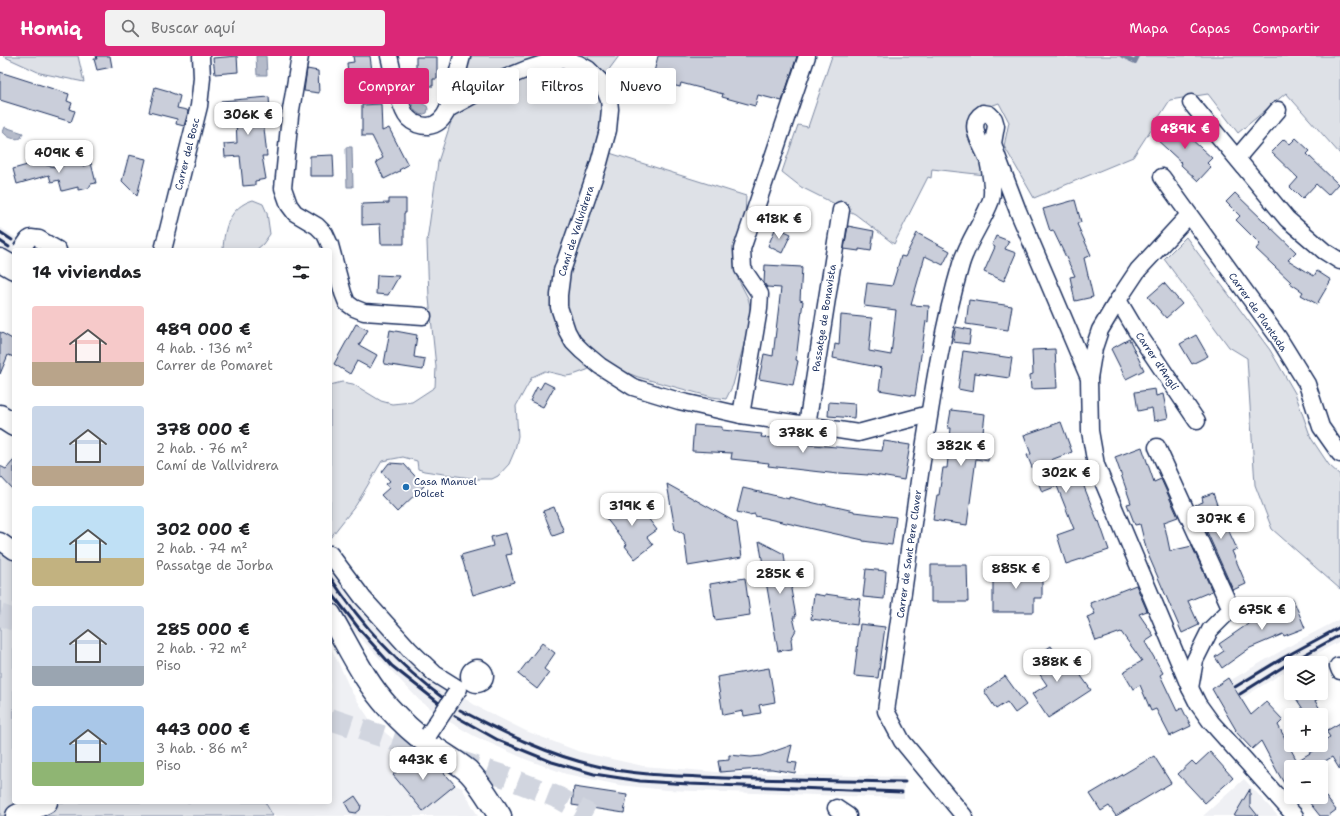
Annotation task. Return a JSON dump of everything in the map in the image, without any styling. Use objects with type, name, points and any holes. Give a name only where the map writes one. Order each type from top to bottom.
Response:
[{"type":"main road","points":[[0,416],[12,424]]},
{"type":"main road","points":[[332,618],[366,678],[377,694],[390,709],[427,737],[469,773],[484,791],[500,816]]},
{"type":"main road","points":[[17,816],[42,804]]},
{"type":"street","name":"Carrer del Bosc","points":[[164,248],[199,106],[202,78],[201,56]]},
{"type":"street","points":[[300,56],[290,116],[283,188],[289,205],[295,213],[317,226],[325,234],[331,248]]},
{"type":"street","points":[[390,56],[401,104],[408,118],[422,126],[433,125],[442,119],[448,110],[462,56]]},
{"type":"street","points":[[741,415],[759,309],[760,294],[743,269],[742,249],[807,56]]},
{"type":"street","name":"Camí de Vallvidrera","points":[[448,110],[505,78],[526,68],[548,62],[559,60],[569,61],[579,64],[596,76],[606,91],[610,109],[610,118],[599,163],[562,271],[559,307],[567,331],[582,352],[600,366],[633,387],[679,401],[741,415],[858,433],[929,414]]},
{"type":"street","points":[[1191,103],[1287,219],[1324,252],[1340,261]]},
{"type":"street","points":[[1237,158],[1278,110]]},
{"type":"street","name":"Carrer de Sant Pere Claver","points":[[964,816],[902,741],[886,711],[929,414],[946,324],[962,262],[976,230],[986,213],[992,196],[988,160],[976,135],[976,120],[979,115],[983,113],[989,114],[994,119],[996,126],[993,143],[997,156],[1018,211],[1089,378]]},
{"type":"street","name":"Carrer de Plantada","points":[[1162,177],[1278,337],[1307,384],[1320,428],[1340,454]]},
{"type":"street","name":"Passatge de Bonavista","points":[[807,425],[841,210]]},
{"type":"street","points":[[1189,215],[1138,270],[1100,330],[1094,348],[1089,378],[1090,431],[1096,464],[1198,704],[1211,722],[1295,816]]},
{"type":"street","points":[[23,248],[31,238],[39,239],[55,248]]},
{"type":"street","points":[[332,250],[344,293],[348,303],[354,308],[364,312],[423,316]]},
{"type":"street","name":"Carrer d'Anglí","points":[[1118,300],[1197,421]]},
{"type":"street","points":[[1157,447],[1231,609],[1210,630],[1195,660],[1190,688]]},
{"type":"street","points":[[0,541],[12,550]]},
{"type":"street","points":[[332,557],[363,598],[410,650],[435,674],[462,688],[427,737]]},
{"type":"shaded area","points":[[3,56],[78,56],[84,82],[40,73]]},
{"type":"shaded area","points":[[470,56],[619,56],[610,68],[606,68],[606,74],[599,83],[603,99],[603,116],[597,149],[746,196],[745,217],[736,246],[734,262],[737,277],[748,298],[750,306],[750,321],[733,385],[726,399],[712,397],[638,377],[603,360],[587,370],[573,375],[566,376],[545,371],[532,377],[516,406],[518,436],[515,450],[509,464],[498,476],[492,479],[477,479],[424,471],[418,469],[417,461],[403,457],[382,461],[356,505],[332,535],[332,384],[342,382],[353,384],[381,401],[392,404],[412,402],[435,387],[436,367],[429,298],[427,241],[438,162],[457,104],[519,104],[519,68],[467,68]]},
{"type":"shaded area","points":[[832,56],[1340,56],[1340,154],[1286,93],[1238,133],[1208,94],[1170,100],[1133,157],[1034,198],[1004,146],[1009,122],[999,103],[971,113],[971,133],[985,175],[932,169],[931,178],[928,177],[894,244],[855,214],[801,187],[782,172],[798,125],[808,127]]},
{"type":"shaded area","points":[[253,200],[263,204],[267,213],[270,234],[258,248],[223,248],[225,233],[230,219],[245,203]]},
{"type":"shaded area","points":[[0,227],[13,236],[39,248],[12,248],[12,254],[0,245]]},
{"type":"shaded area","points":[[1186,237],[1270,350],[1295,393],[1311,438],[1329,465],[1340,475],[1340,589],[1272,529],[1255,485],[1247,358],[1229,347],[1164,259]]},
{"type":"shaded area","points":[[0,551],[12,559],[12,804],[266,804],[273,816],[0,816]]},
{"type":"shaded area","points":[[332,568],[442,684],[478,707],[526,731],[580,752],[643,766],[729,773],[904,777],[904,798],[666,790],[619,785],[566,774],[525,759],[474,736],[448,721],[419,700],[349,626],[332,602]]},
{"type":"shaded area","points":[[1340,619],[1340,641],[1313,656],[1284,656],[1284,672],[1242,698],[1231,680],[1300,640]]},
{"type":"shaded area","points":[[332,651],[351,691],[370,720],[405,749],[439,766],[455,785],[462,788],[478,816],[273,816],[266,804],[332,804]]},
{"type":"shaded area","points":[[1244,779],[1278,816],[1203,816]]},
{"type":"water","points":[[256,56],[266,56],[267,75],[257,75]]},
{"type":"water","points":[[423,104],[427,106],[427,113],[421,115],[415,111],[412,105]]},
{"type":"water","points":[[5,127],[23,133],[21,138],[14,139],[7,136],[3,132]]},
{"type":"water","points":[[346,147],[352,147],[353,187],[347,187]]},
{"type":"building","points":[[96,56],[110,56],[112,67],[97,70],[94,59],[97,59]]},
{"type":"building","points":[[237,56],[238,72],[215,74],[213,58]]},
{"type":"building","points":[[353,56],[370,56],[372,68],[347,68],[347,63],[354,62]]},
{"type":"building","points":[[658,56],[797,56],[782,101],[758,95],[755,106],[722,97],[723,94],[681,83],[680,87],[676,86],[676,68],[655,68]]},
{"type":"building","points":[[416,57],[437,57],[437,79],[433,79],[433,86],[429,86],[429,68],[416,68]]},
{"type":"building","points":[[307,69],[318,71],[319,93],[304,91]]},
{"type":"building","points":[[0,72],[69,94],[67,101],[72,103],[70,109],[75,111],[71,122],[0,100]]},
{"type":"building","points":[[155,87],[180,96],[177,108],[187,110],[188,112],[184,126],[176,124],[177,119],[149,112]]},
{"type":"building","points":[[269,97],[270,111],[266,112],[267,119],[263,119],[267,156],[262,156],[266,179],[255,181],[255,185],[243,186],[240,156],[225,157],[224,144],[237,143],[236,119],[222,121],[221,101]]},
{"type":"building","points":[[381,104],[382,131],[389,128],[408,165],[384,179],[376,162],[383,158],[372,136],[362,136],[362,105]]},
{"type":"building","points":[[1174,119],[1192,136],[1190,138],[1212,158],[1207,163],[1211,167],[1198,181],[1181,165],[1182,163],[1155,138]]},
{"type":"building","points":[[1296,138],[1310,151],[1307,154],[1338,184],[1328,195],[1316,184],[1302,199],[1290,187],[1298,178],[1271,152],[1284,139],[1290,144]]},
{"type":"building","points":[[129,155],[146,159],[137,196],[122,181]]},
{"type":"building","points":[[333,155],[334,176],[310,176],[310,156]]},
{"type":"building","points":[[45,160],[46,165],[55,167],[82,160],[83,166],[91,163],[96,183],[91,184],[89,188],[78,190],[78,187],[62,191],[59,180],[51,182],[49,175],[17,184],[13,169]]},
{"type":"building","points":[[1235,193],[1296,252],[1288,260],[1314,276],[1317,271],[1331,280],[1317,304],[1301,295],[1303,292],[1290,283],[1291,282],[1256,249],[1260,244],[1236,220],[1240,216],[1226,202]]},
{"type":"building","points":[[389,199],[406,199],[406,213],[404,213],[404,244],[381,244],[380,224],[362,225],[362,204],[389,203]]},
{"type":"building","points":[[1075,200],[1081,222],[1077,224],[1091,255],[1084,258],[1093,297],[1075,301],[1070,277],[1075,276],[1053,230],[1050,231],[1043,209]]},
{"type":"building","points":[[848,226],[874,231],[871,251],[844,249]]},
{"type":"building","points":[[776,227],[791,234],[782,253],[768,246]]},
{"type":"building","points":[[917,233],[950,251],[943,265],[925,256],[911,305],[929,306],[928,322],[926,321],[915,396],[879,390],[882,368],[833,358],[835,344],[839,345],[841,315],[872,318],[869,351],[891,355],[896,310],[864,306],[867,283],[892,286],[901,256],[905,257]]},
{"type":"building","points":[[996,236],[1009,241],[1005,249],[1016,253],[1004,281],[984,272],[995,247],[992,245]]},
{"type":"building","points":[[765,265],[802,267],[800,300],[803,301],[796,360],[798,361],[793,385],[759,379],[764,354],[773,356],[781,288],[767,287],[764,283]]},
{"type":"building","points":[[377,275],[399,276],[388,295],[376,294]]},
{"type":"building","points":[[1164,283],[1182,304],[1166,318],[1148,297]]},
{"type":"building","points":[[969,300],[1012,306],[1008,330],[966,324]]},
{"type":"building","points":[[356,324],[368,330],[359,345],[377,355],[370,368],[357,361],[350,374],[334,364]]},
{"type":"building","points":[[956,327],[971,330],[969,344],[953,342]]},
{"type":"building","points":[[390,330],[417,335],[414,357],[425,359],[423,370],[384,364]]},
{"type":"building","points":[[0,332],[12,339],[12,356],[8,355],[0,374]]},
{"type":"building","points":[[1196,335],[1208,356],[1192,364],[1180,344]]},
{"type":"building","points":[[1129,339],[1144,370],[1126,379],[1111,349]]},
{"type":"building","points":[[1055,349],[1057,388],[1031,389],[1030,375],[1033,374],[1032,350]]},
{"type":"building","points":[[963,351],[1012,358],[1009,378],[975,373],[973,392],[958,389]]},
{"type":"building","points":[[544,382],[554,387],[543,407],[530,401],[537,387],[540,389]]},
{"type":"building","points":[[1155,389],[1156,396],[1163,394],[1168,418],[1154,421],[1152,408],[1138,411],[1135,392]]},
{"type":"building","points":[[829,402],[855,404],[854,418],[828,416]]},
{"type":"building","points":[[951,410],[985,414],[982,441],[990,442],[988,461],[976,459],[967,525],[933,520],[943,468],[947,468],[951,428],[948,428]]},
{"type":"building","points":[[1061,422],[1072,452],[1051,460],[1060,482],[1079,474],[1098,522],[1099,521],[1109,550],[1066,564],[1057,535],[1074,529],[1057,486],[1042,492],[1027,455],[1031,454],[1024,435]]},
{"type":"building","points":[[694,425],[722,427],[722,430],[762,434],[761,437],[803,441],[802,444],[882,451],[884,441],[910,445],[904,480],[868,474],[838,474],[768,466],[769,463],[731,459],[732,453],[692,451]]},
{"type":"building","points":[[1142,447],[1154,482],[1161,479],[1178,517],[1164,522],[1170,551],[1192,546],[1212,591],[1188,601],[1199,625],[1182,633],[1147,552],[1140,524],[1135,525],[1127,504],[1131,503],[1115,457]]},
{"type":"building","points":[[12,462],[12,489],[0,476],[0,466],[6,469]]},
{"type":"building","name":"Casa Manuel Dolcet","points":[[389,463],[404,464],[424,486],[397,512],[381,495],[389,488],[386,484],[390,481],[382,472]]},
{"type":"building","points":[[667,484],[737,523],[742,557],[688,566],[684,534],[675,529]]},
{"type":"building","points":[[743,488],[789,499],[789,497],[823,504],[854,512],[896,517],[892,545],[863,541],[755,516],[755,514],[749,515],[737,512]]},
{"type":"building","points":[[1213,493],[1225,528],[1227,527],[1237,549],[1232,551],[1246,584],[1233,590],[1195,505],[1203,502],[1202,497]]},
{"type":"building","points":[[632,497],[657,530],[647,537],[653,545],[635,559],[625,546],[627,545],[605,517]]},
{"type":"building","points":[[554,507],[564,532],[553,536],[543,511]]},
{"type":"building","points":[[506,533],[512,554],[506,555],[514,582],[473,595],[461,555],[493,546],[491,537]]},
{"type":"building","points":[[759,541],[784,554],[786,570],[793,569],[795,582],[791,589],[796,617],[793,617],[796,630],[791,639],[792,649],[778,651]]},
{"type":"building","points":[[931,565],[967,565],[968,602],[931,602]]},
{"type":"building","points":[[1006,567],[1033,567],[1033,579],[1042,579],[1042,598],[1034,598],[1034,612],[993,612],[993,573],[1006,573]]},
{"type":"building","points":[[866,569],[886,571],[884,599],[863,597]]},
{"type":"building","points":[[745,578],[750,615],[715,620],[710,584]]},
{"type":"building","points":[[1136,585],[1147,611],[1139,614],[1154,636],[1145,642],[1163,673],[1160,675],[1177,711],[1182,708],[1191,726],[1170,736],[1156,709],[1151,711],[1140,685],[1133,689],[1123,672],[1142,661],[1121,632],[1096,641],[1087,617],[1095,614],[1090,603]]},
{"type":"building","points":[[814,594],[860,599],[857,625],[811,619]]},
{"type":"building","points":[[1293,599],[1305,628],[1284,636],[1283,634],[1250,648],[1222,668],[1215,657],[1224,651],[1219,644],[1251,622],[1249,619]]},
{"type":"building","points":[[860,624],[885,627],[878,678],[854,676]]},
{"type":"building","points":[[542,643],[555,653],[544,669],[549,673],[537,689],[518,674]]},
{"type":"building","points":[[1051,646],[1070,675],[1077,670],[1091,690],[1048,718],[1032,694],[1047,685],[1030,660]]},
{"type":"building","points":[[769,668],[775,702],[759,705],[761,713],[744,716],[743,711],[723,715],[717,677]]},
{"type":"building","points":[[1005,676],[1026,705],[1015,713],[1007,702],[996,709],[984,691]]},
{"type":"building","points":[[1228,678],[1251,715],[1266,702],[1283,720],[1278,725],[1284,736],[1284,752],[1292,752],[1296,760],[1284,760],[1284,783],[1261,741],[1252,749],[1235,731],[1236,730],[1212,689]]},
{"type":"building","points":[[1297,700],[1316,700],[1315,701],[1320,708],[1302,708]]},
{"type":"building","points":[[1340,723],[1340,770],[1332,757],[1327,760],[1299,760],[1312,752],[1328,752],[1328,738],[1330,737],[1328,730]]},
{"type":"building","points":[[792,745],[788,762],[797,763],[795,773],[772,769],[720,772],[718,761],[729,760],[729,755],[751,757],[761,756]]},
{"type":"building","points":[[1210,752],[1233,778],[1205,803],[1178,774],[1192,761],[1196,765]]},
{"type":"building","points":[[416,754],[438,766],[455,785],[423,811],[393,775]]},
{"type":"building","points":[[1154,756],[1171,783],[1116,816],[1109,806],[1101,811],[1090,794]]},
{"type":"building","points":[[574,787],[627,795],[624,813],[572,805]]},
{"type":"building","points":[[1250,789],[1250,806],[1258,816],[1234,816]]},
{"type":"building","points":[[355,796],[361,805],[360,810],[356,813],[350,812],[345,803]]},
{"type":"building","points":[[1328,800],[1336,810],[1328,816],[1320,816],[1311,804],[1328,804]]},
{"type":"waterway","points":[[1122,56],[1135,62],[1138,56]]},
{"type":"tunnel","points":[[0,615],[12,619]]},
{"type":"tunnel","points":[[332,720],[506,777],[559,798],[591,816]]},
{"type":"railway","points":[[0,232],[12,240]]},
{"type":"railway","points":[[0,241],[9,247]]},
{"type":"railway","points":[[332,580],[354,611],[381,643],[411,672],[443,698]]},
{"type":"railway","points":[[332,594],[360,630],[392,666],[440,704]]},
{"type":"railway","points":[[1235,687],[1283,658],[1340,627]]},
{"type":"railway","points":[[1240,694],[1286,665],[1340,635]]},
{"type":"railway","points":[[460,710],[544,750],[579,761],[628,772],[692,777],[905,782]]},
{"type":"railway","points":[[455,716],[498,740],[552,762],[594,774],[640,781],[689,784],[902,792]]},
{"type":"place","name":"Casa Manuel Dolcet","points":[[406,487]]}]
